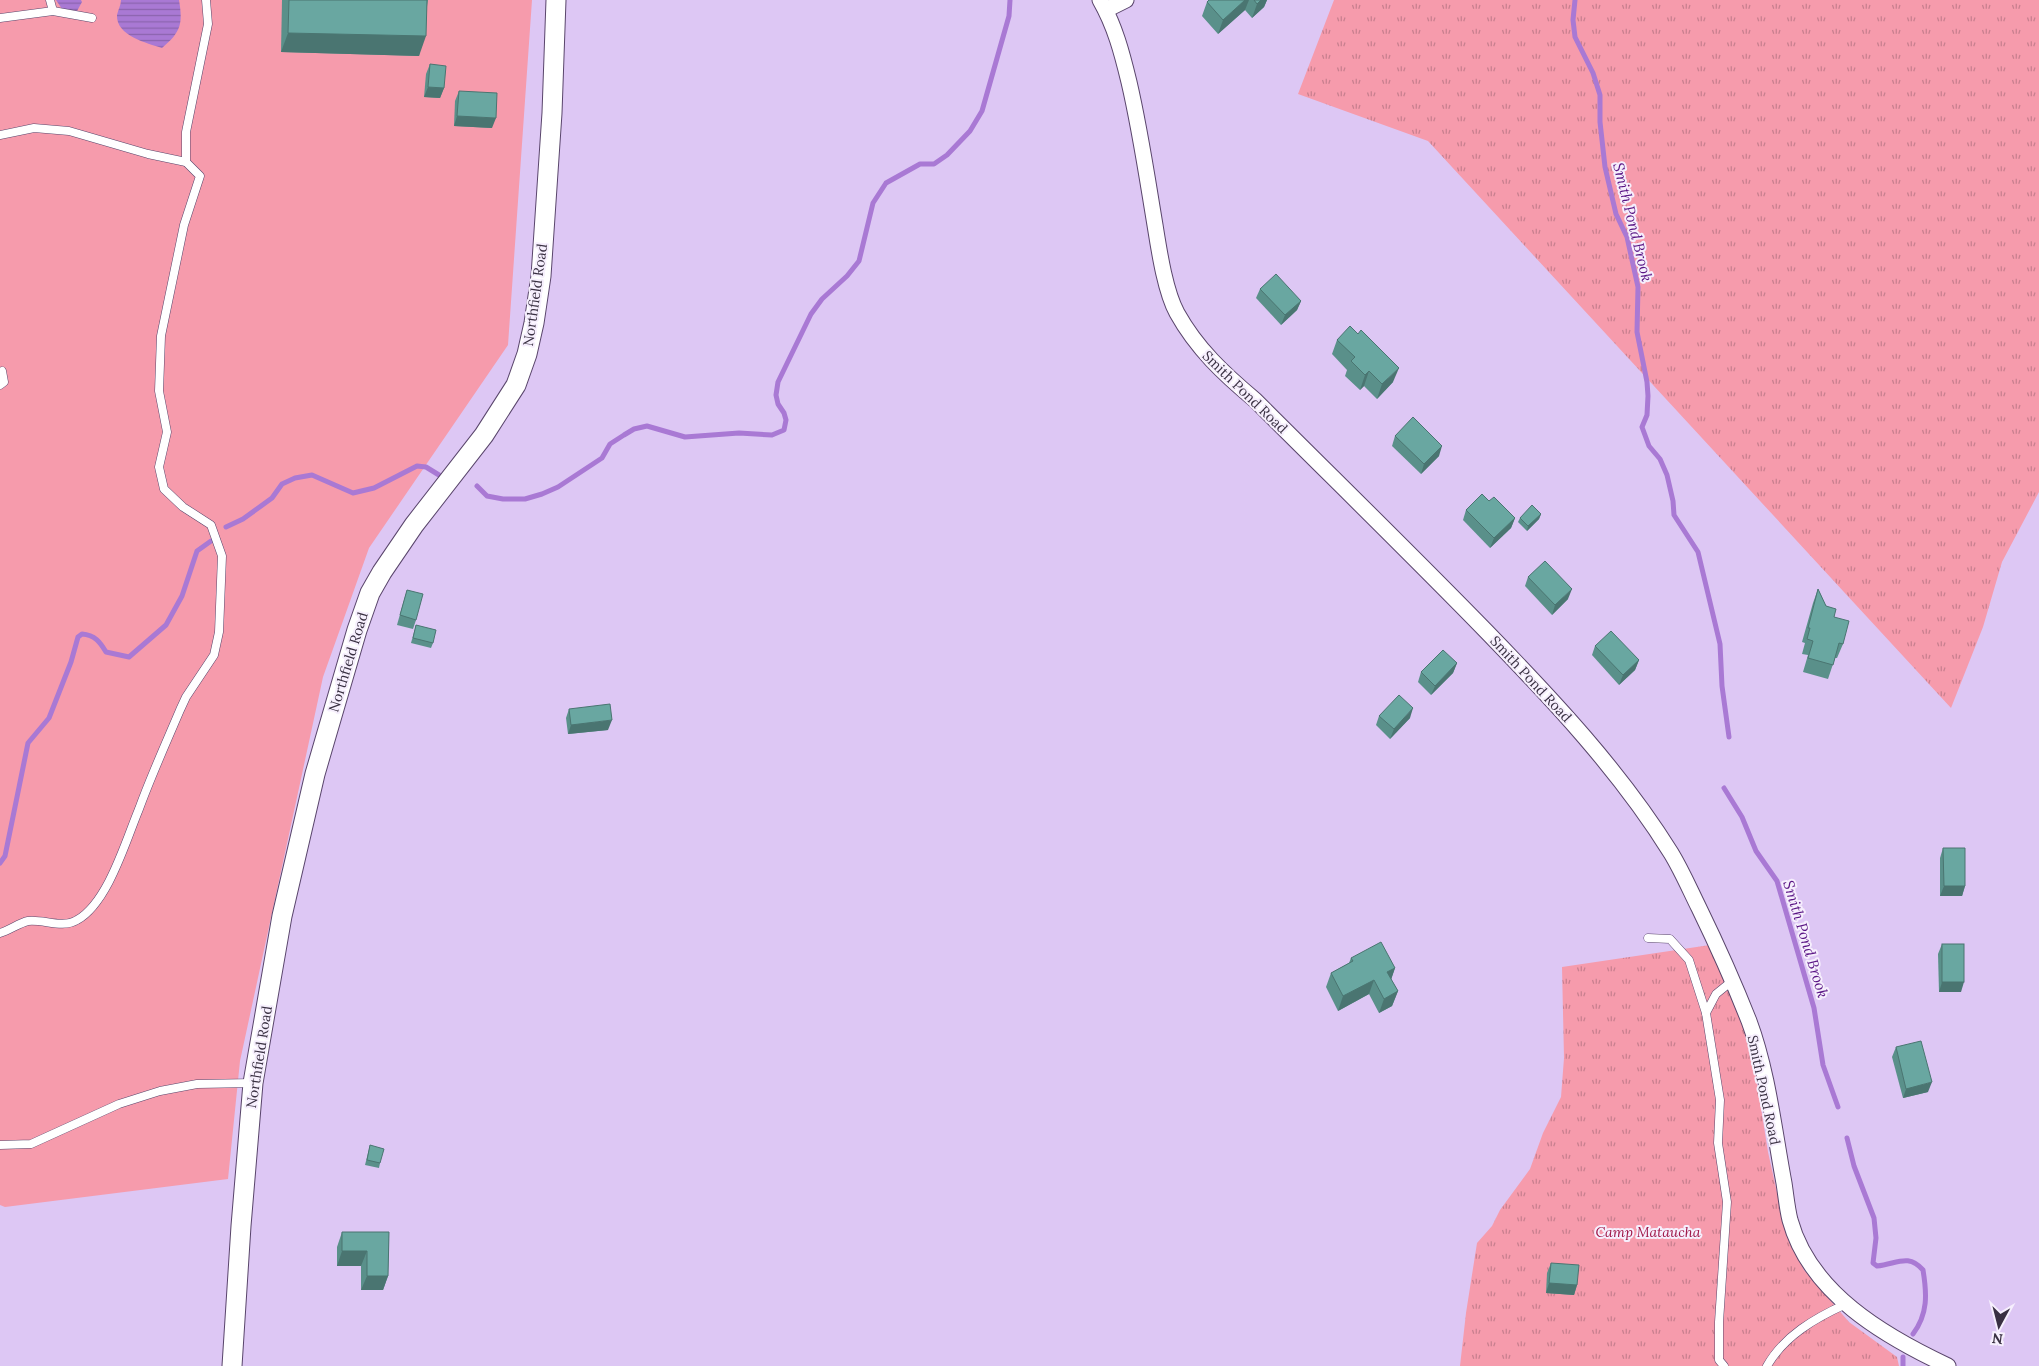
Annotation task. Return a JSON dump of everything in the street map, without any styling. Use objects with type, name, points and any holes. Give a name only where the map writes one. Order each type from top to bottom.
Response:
[{"type":"street","name":"Northfield Road","points":[[232,1366],[253,1083],[282,916],[315,774],[357,630],[370,593],[414,525],[484,435],[516,384],[527,354],[534,323],[540,276],[552,113],[556,0]]},
{"type":"street","points":[[1103,5],[1126,0]]},
{"type":"street","name":"Smith Pond Road","points":[[1103,5],[1117,35],[1138,121],[1158,247],[1176,312],[1201,350],[1221,372],[1255,400],[1457,601],[1575,725],[1633,796],[1672,855],[1706,922],[1748,1020],[1759,1055],[1791,1223],[1804,1252],[1816,1271],[1846,1304],[1888,1334],[1948,1366]]},
{"type":"lane","points":[[50,0],[53,11]]},
{"type":"lane","points":[[186,162],[186,132],[208,24],[206,0]]},
{"type":"lane","points":[[0,18],[53,11],[92,18]]},
{"type":"lane","points":[[0,135],[34,128],[69,131],[148,154],[186,162],[200,176],[184,225],[161,336],[159,391],[167,432],[159,467],[164,489],[183,507],[211,525],[222,556],[219,632],[214,655],[186,697],[180,710],[116,868],[94,904],[76,921],[62,924],[28,922],[0,933]]},
{"type":"lane","points":[[0,372],[2,371],[4,382],[0,384]]},
{"type":"lane","points":[[1648,938],[1670,939],[1689,960],[1706,1013],[1720,1100],[1718,1143],[1727,1202],[1719,1322],[1719,1360],[1724,1366]]},
{"type":"lane","points":[[1706,1013],[1716,994],[1732,982]]},
{"type":"lane","points":[[0,1145],[31,1144],[119,1104],[160,1091],[197,1084],[253,1083]]},
{"type":"lane","points":[[1767,1366],[1775,1352],[1815,1318],[1846,1304]]},
{"type":"green space","points":[[0,0],[532,0],[508,345],[369,548],[323,677],[240,1061],[228,1179],[5,1207],[0,1205]]},
{"type":"green space","points":[[1334,0],[2039,0],[2039,492],[2002,562],[1983,627],[1951,708],[1428,141],[1298,94]]},
{"type":"green space","name":"Camp Mataucha","points":[[1710,945],[1751,1045],[1768,1152],[1784,1224],[1804,1270],[1849,1322],[1897,1357],[1899,1366],[1460,1366],[1477,1243],[1492,1226],[1500,1210],[1530,1169],[1543,1133],[1561,1097],[1564,1058],[1562,967]]},
{"type":"shaded area","points":[[56,0],[81,0],[82,2],[77,11],[62,9]]},
{"type":"shaded area","points":[[121,0],[179,0],[181,15],[177,32],[162,48],[134,38],[121,28],[118,22],[117,15]]},
{"type":"building","points":[[289,0],[427,0],[426,36],[288,33]]},
{"type":"building","points":[[1209,0],[1245,0],[1223,20],[1207,2]]},
{"type":"building","points":[[430,64],[446,66],[444,88],[428,87]]},
{"type":"building","points":[[459,91],[497,93],[496,118],[457,116]]},
{"type":"building","points":[[1276,274],[1301,301],[1285,315],[1260,289]]},
{"type":"building","points":[[1350,326],[1358,334],[1361,330],[1399,368],[1382,384],[1369,371],[1365,375],[1351,361],[1355,357],[1337,340]]},
{"type":"building","points":[[1413,417],[1442,446],[1424,464],[1395,436]]},
{"type":"building","points":[[1482,494],[1489,501],[1494,497],[1515,518],[1494,538],[1466,510]]},
{"type":"building","points":[[1532,505],[1541,514],[1528,526],[1520,518]]},
{"type":"building","points":[[1545,561],[1572,589],[1555,605],[1528,577]]},
{"type":"building","points":[[1818,589],[1826,606],[1836,609],[1834,617],[1849,621],[1843,644],[1839,643],[1833,665],[1808,658],[1813,641],[1807,639],[1810,628],[1808,628]]},
{"type":"building","points":[[407,590],[423,594],[416,620],[400,615]]},
{"type":"building","points":[[416,625],[436,630],[433,643],[413,638]]},
{"type":"building","points":[[1611,631],[1639,660],[1623,675],[1595,646]]},
{"type":"building","points":[[1443,650],[1457,663],[1435,686],[1421,672]]},
{"type":"building","points":[[1399,695],[1413,708],[1394,729],[1379,716]]},
{"type":"building","points":[[610,704],[612,720],[571,725],[569,709]]},
{"type":"building","points":[[1943,848],[1965,848],[1965,886],[1944,886]]},
{"type":"building","points":[[1381,942],[1395,968],[1387,972],[1398,991],[1384,999],[1374,980],[1343,996],[1331,973],[1353,961],[1351,958]]},
{"type":"building","points":[[1942,944],[1964,944],[1964,982],[1942,982]]},
{"type":"building","points":[[1921,1041],[1932,1082],[1906,1089],[1896,1047]]},
{"type":"building","points":[[370,1145],[384,1149],[380,1163],[367,1160]]},
{"type":"building","points":[[342,1232],[389,1232],[388,1276],[367,1276],[367,1251],[342,1251]]},
{"type":"building","points":[[1551,1263],[1579,1265],[1577,1285],[1549,1283]]},
{"type":"waterway","points":[[477,486],[487,496],[503,499],[525,499],[542,494],[558,487],[602,458],[610,444],[634,429],[647,426],[685,437],[739,433],[772,435],[784,430],[786,420],[776,395],[778,382],[811,314],[822,299],[847,276],[859,261],[873,203],[886,183],[920,164],[934,164],[947,155],[970,131],[982,111],[1009,16],[1010,0]]},
{"type":"waterway","name":"Smith Pond Brook","points":[[1575,0],[1573,20],[1575,37],[1593,73],[1600,95],[1600,122],[1605,167],[1616,214],[1627,237],[1638,287],[1637,332],[1648,396],[1647,415],[1642,427],[1649,446],[1660,459],[1667,475],[1674,515],[1698,552],[1720,644],[1722,686],[1729,737]]},
{"type":"waterway","points":[[226,527],[243,519],[272,498],[282,484],[295,478],[312,475],[353,493],[374,488],[417,466],[426,467],[439,475]]},
{"type":"waterway","points":[[0,863],[5,856],[28,743],[49,718],[71,662],[78,637],[82,634],[94,637],[106,652],[129,657],[166,625],[182,596],[197,551],[211,541]]},
{"type":"waterway","name":"Smith Pond Brook","points":[[1724,788],[1742,817],[1756,851],[1777,881],[1814,1008],[1823,1065],[1838,1107]]},
{"type":"waterway","name":"Smith Pond Brook","points":[[1847,1138],[1854,1166],[1874,1218],[1876,1238],[1873,1263],[1877,1266],[1907,1261],[1918,1265],[1923,1270],[1925,1287],[1924,1311],[1913,1334]]},
{"type":"waterway","name":"Smith Pond Brook","points":[[1903,1357],[1903,1366]]}]
